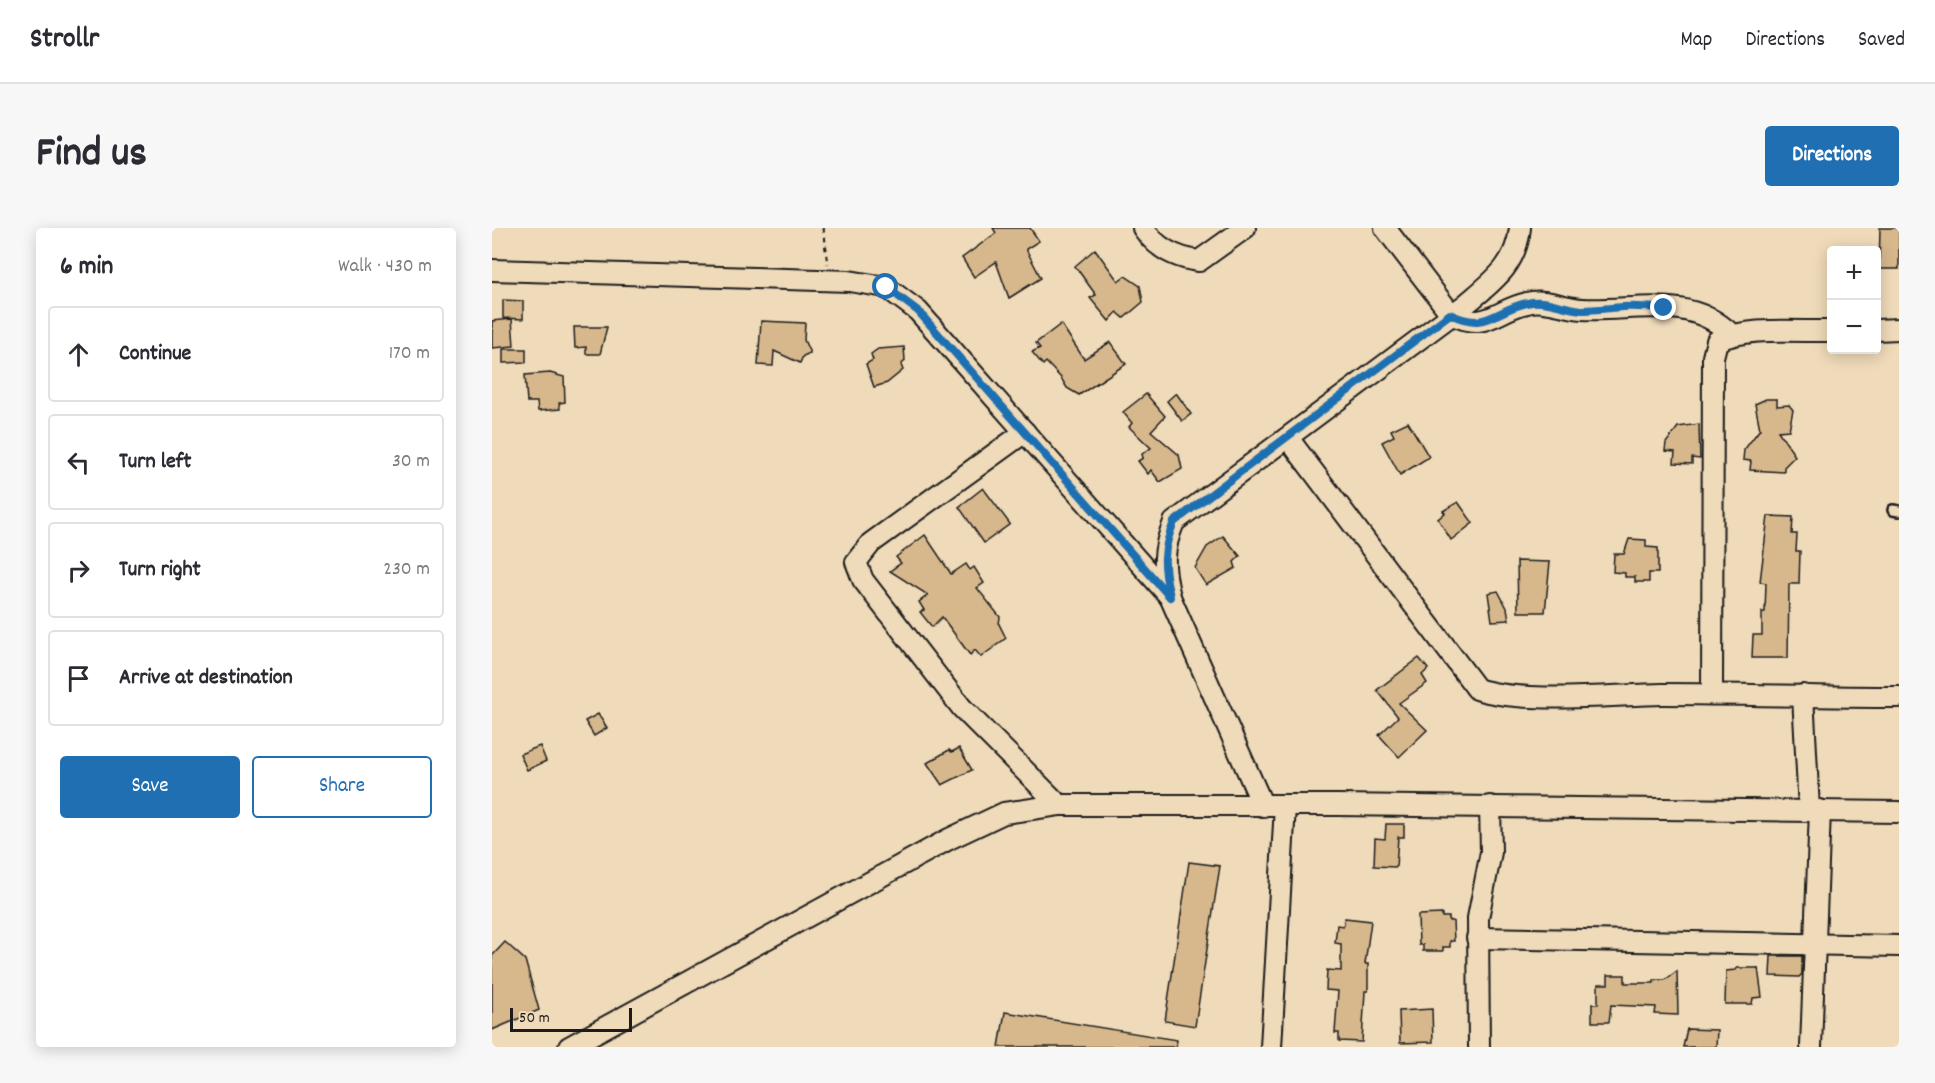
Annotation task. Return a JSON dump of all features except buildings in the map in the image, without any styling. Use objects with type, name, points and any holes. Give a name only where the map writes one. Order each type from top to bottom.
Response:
[{"type":"street","points":[[1143,228],[1150,238],[1179,258],[1199,261],[1245,228]]},
{"type":"street","points":[[1385,228],[1450,314],[1466,322],[1492,320],[1528,302],[1537,302],[1579,309],[1625,306],[1698,313],[1717,321],[1731,334]]},
{"type":"street","points":[[1263,806],[1170,597],[1164,570],[1165,545],[1174,522],[1465,305],[1509,264],[1518,247],[1520,228]]},
{"type":"street","points":[[492,270],[831,281],[886,287],[918,311],[1170,597]]},
{"type":"street","points":[[1881,330],[1899,329]]},
{"type":"street","points":[[1712,694],[1713,357],[1717,341],[1731,334],[1827,331]]},
{"type":"street","points":[[1025,432],[871,543],[856,562],[863,580],[962,708],[1059,805]]},
{"type":"street","points":[[1288,438],[1476,689],[1490,693],[1534,696],[1712,694],[1899,697]]},
{"type":"street","points":[[1803,695],[1814,810],[1811,1047]]},
{"type":"street","points":[[570,1047],[949,839],[1004,813],[1059,805],[1490,806],[1899,812]]},
{"type":"street","points":[[1271,1047],[1285,806]]},
{"type":"street","points":[[1479,1047],[1478,918],[1491,852],[1490,806]]},
{"type":"street","points":[[1478,938],[1899,946]]},
{"type":"path","points":[[823,228],[831,281]]},
{"type":"route","points":[[886,287],[918,311],[1170,597],[1164,570],[1165,545],[1174,522],[1450,314],[1466,322],[1492,320],[1528,302],[1593,310],[1625,306],[1664,308]]}]
